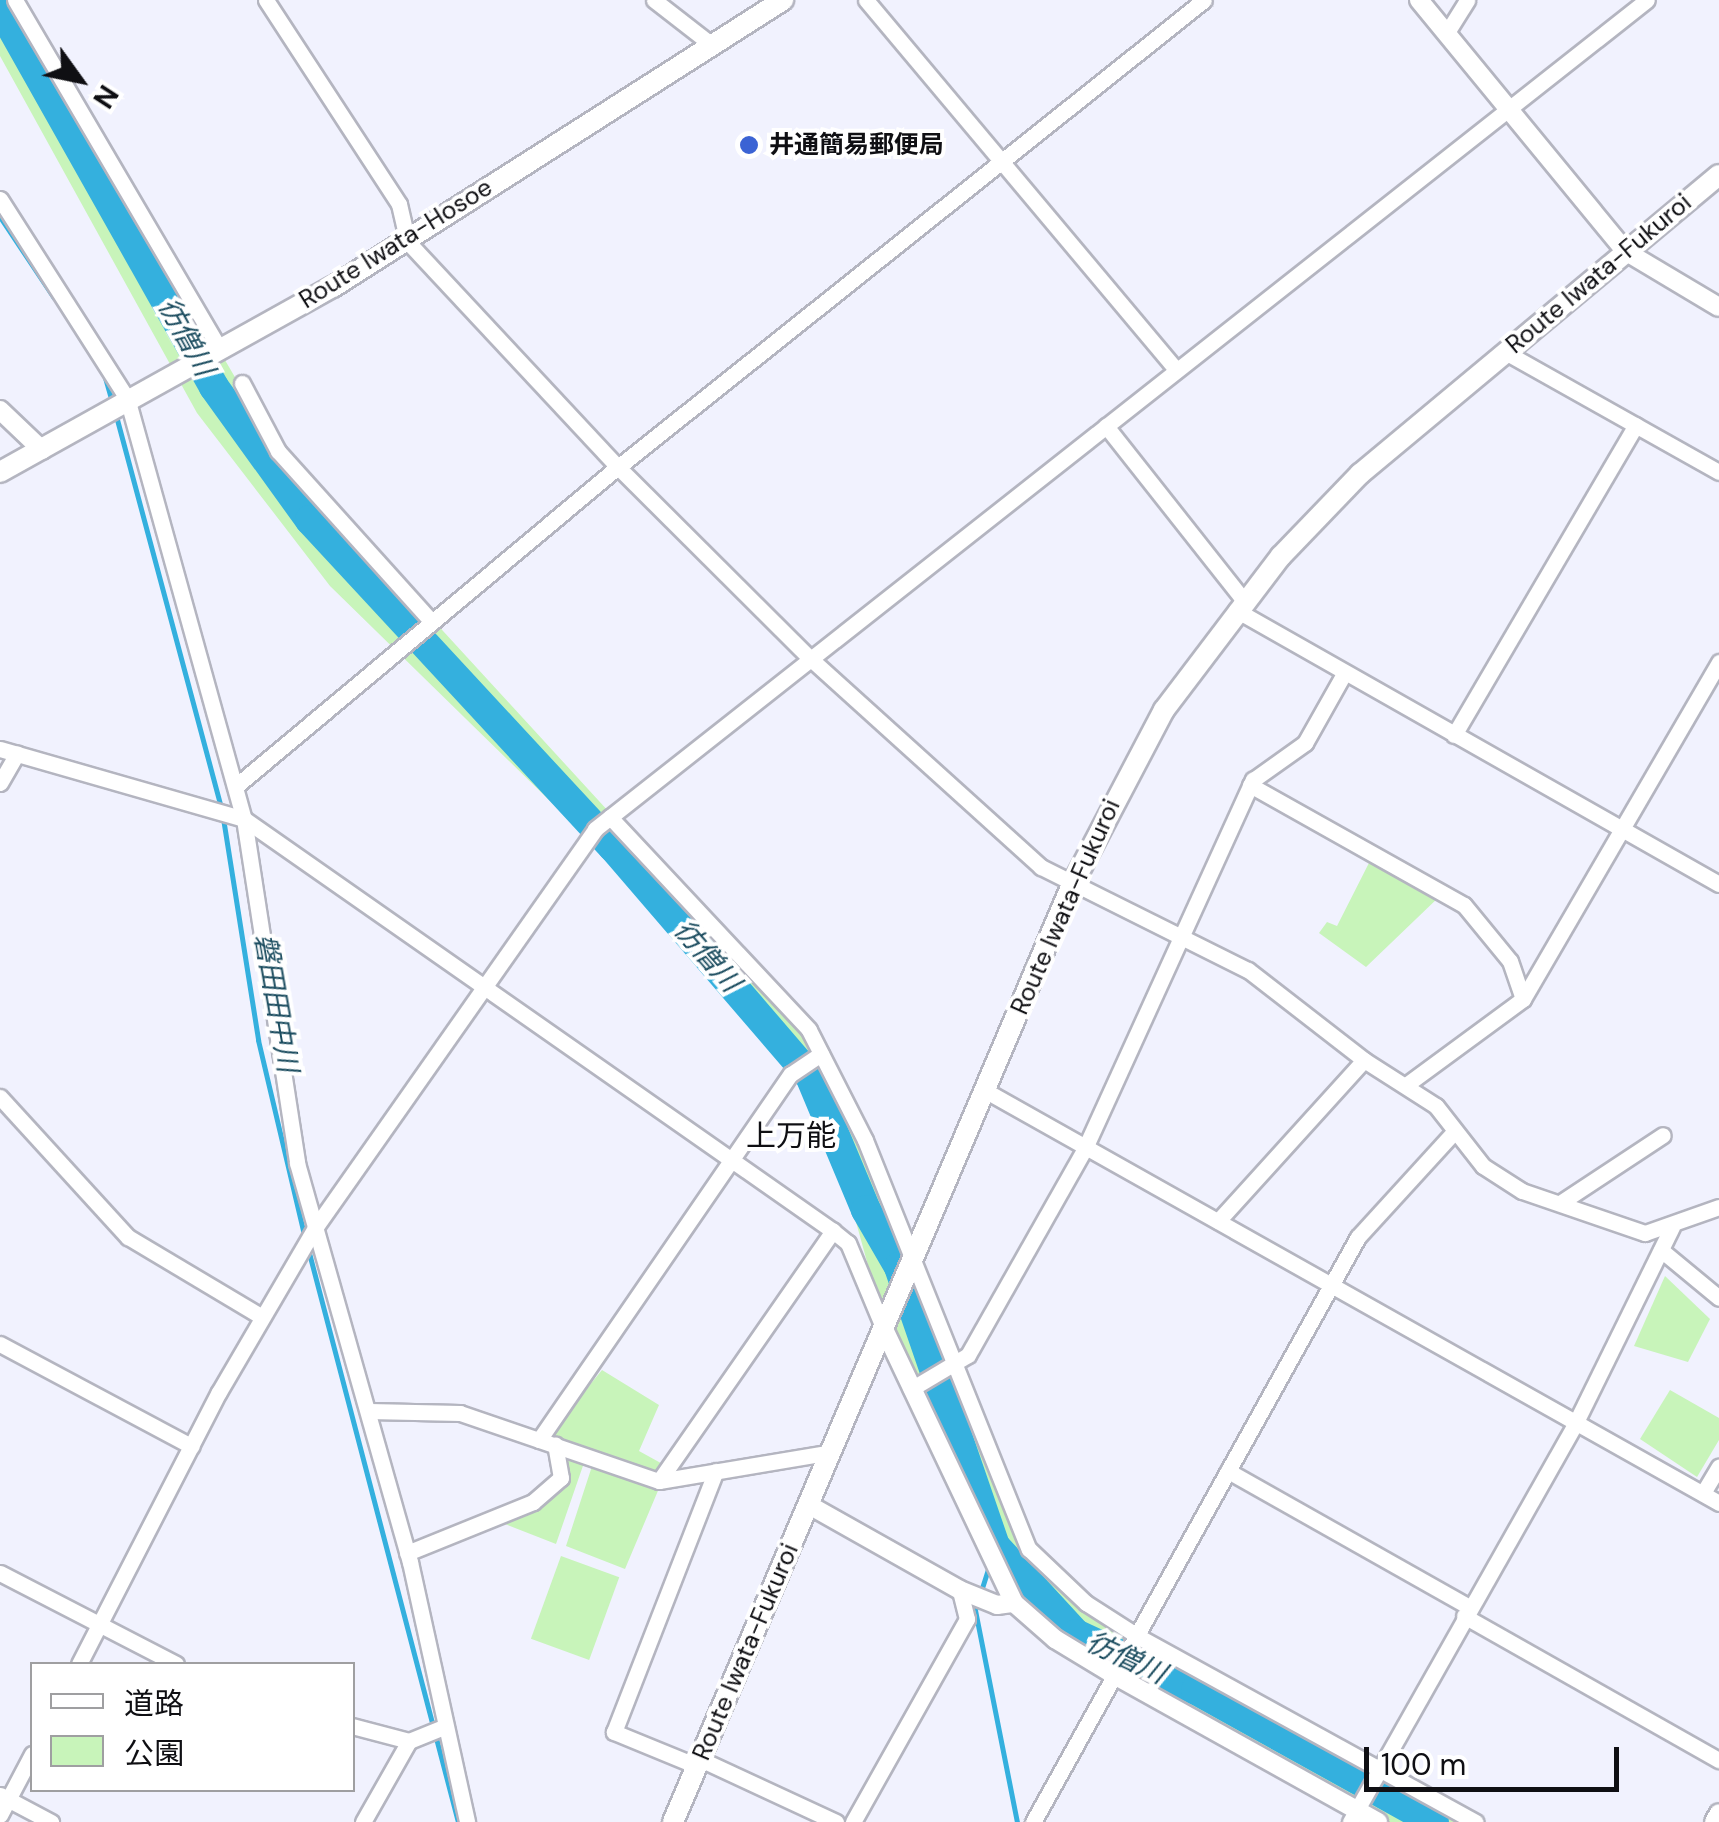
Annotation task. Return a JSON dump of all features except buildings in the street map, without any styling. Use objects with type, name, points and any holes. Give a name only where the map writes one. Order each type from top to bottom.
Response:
[{"type":"main road","name":"Route Iwata-Hosoe","points":[[0,472],[408,242],[783,0]]},
{"type":"main road","name":"Route Iwata-Fukuroi","points":[[673,1822],[1071,887],[1164,710],[1240,606],[1360,474],[1719,175]]},
{"type":"street","points":[[15,0],[220,350]]},
{"type":"street","points":[[266,0],[399,204],[408,242],[618,467],[812,660],[1041,867],[1071,887],[1186,937],[1248,970],[1364,1060],[1436,1106],[1483,1166],[1522,1191],[1645,1233],[1672,1228],[1719,1206]]},
{"type":"street","points":[[654,0],[712,46]]},
{"type":"street","points":[[866,0],[1176,370]]},
{"type":"street","points":[[236,786],[618,467],[998,160],[1204,0]]},
{"type":"street","points":[[1419,0],[1504,109],[1625,251],[1719,307]]},
{"type":"street","points":[[1446,34],[1467,0]]},
{"type":"street","points":[[80,1662],[191,1446],[315,1228],[481,986],[596,828],[1647,0]]},
{"type":"street","points":[[0,199],[127,398],[244,819],[297,1163],[407,1553],[467,1822]]},
{"type":"street","points":[[1505,352],[1719,472]]},
{"type":"street","points":[[242,384],[278,451],[432,622]]},
{"type":"street","points":[[0,410],[42,450]]},
{"type":"street","points":[[1454,734],[1636,425]]},
{"type":"street","points":[[1106,426],[1240,606],[1345,672],[1719,884]]},
{"type":"street","points":[[1406,1085],[1523,1000],[1719,662]]},
{"type":"street","points":[[911,1389],[954,1368],[1084,1148],[1186,937],[1250,785],[1305,743],[1345,672]]},
{"type":"street","points":[[0,749],[244,819],[833,1232],[848,1244],[887,1318],[911,1389],[1014,1603],[1054,1639],[1353,1816],[1378,1822]]},
{"type":"street","points":[[0,782],[17,753]]},
{"type":"street","points":[[1250,785],[1464,906],[1510,961],[1523,1000]]},
{"type":"street","points":[[610,817],[809,1030],[912,1262],[1030,1549],[1086,1604],[1140,1638],[1476,1822]]},
{"type":"street","points":[[547,1443],[791,1074],[821,1054]]},
{"type":"street","points":[[1218,1221],[1364,1060]]},
{"type":"street","points":[[986,1091],[1719,1502]]},
{"type":"street","points":[[0,1097],[128,1238],[262,1316]]},
{"type":"street","points":[[1033,1822],[1140,1638],[1358,1237],[1454,1132]]},
{"type":"street","points":[[1560,1203],[1664,1134]]},
{"type":"street","points":[[1353,1816],[1577,1420],[1672,1228]]},
{"type":"street","points":[[658,1481],[833,1232]]},
{"type":"street","points":[[1661,1250],[1719,1298]]},
{"type":"street","points":[[0,1344],[191,1446]]},
{"type":"street","points":[[369,1411],[460,1413],[658,1481],[832,1452]]},
{"type":"street","points":[[407,1553],[533,1502],[561,1478],[547,1443]]},
{"type":"street","points":[[1702,1493],[1719,1466]]},
{"type":"street","points":[[1228,1471],[1719,1760]]},
{"type":"street","points":[[716,1472],[614,1732],[836,1822]]},
{"type":"street","points":[[809,1505],[960,1590],[998,1605],[1014,1603]]},
{"type":"street","points":[[0,1572],[172,1662]]},
{"type":"street","points":[[853,1822],[966,1618],[960,1590]]},
{"type":"street","points":[[355,1727],[408,1742],[444,1727]]},
{"type":"street","points":[[364,1822],[408,1742]]},
{"type":"street","points":[[0,1815],[4,1798],[30,1757]]},
{"type":"street","points":[[4,1798],[51,1822]]},
{"type":"street","points":[[1714,1822],[1719,1814]]},
{"type":"green space","points":[[0,0],[15,0],[278,451],[809,1030],[884,1190],[1026,1542],[1086,1603],[1475,1822],[1378,1822],[1060,1642],[1014,1603],[913,1394],[871,1276],[826,1114],[697,947],[653,912],[593,843],[330,586],[197,413],[0,56]]},
{"type":"green space","points":[[1372,857],[1440,896],[1366,967],[1319,933],[1327,922],[1337,926]]},
{"type":"green space","points":[[1665,1276],[1710,1319],[1688,1362],[1634,1346]]},
{"type":"green space","points":[[602,1370],[659,1405],[639,1451],[668,1467],[625,1569],[566,1546],[594,1460],[586,1457],[556,1544],[505,1524],[561,1478],[548,1443],[552,1431]]},
{"type":"green space","points":[[1670,1390],[1719,1418],[1719,1440],[1697,1477],[1640,1439]]},
{"type":"green space","points":[[561,1556],[619,1577],[589,1660],[531,1639]]},
{"type":"waterway","name":"彷僧川","points":[[0,7],[214,387],[310,520],[613,847],[810,1076],[866,1210],[899,1267],[995,1546],[1076,1634],[1196,1690],[1434,1822]]},
{"type":"waterway","name":"磐田田中川","points":[[0,217],[54,298]]},
{"type":"waterway","name":"磐田田中川","points":[[104,374],[112,402]]},
{"type":"waterway","name":"磐田田中川","points":[[115,412],[221,807]]},
{"type":"waterway","name":"磐田田中川","points":[[223,818],[258,1040],[305,1239]]},
{"type":"waterway","name":"磐田田中川","points":[[308,1249],[458,1822]]},
{"type":"waterway","points":[[989,1566],[975,1610],[1017,1822]]},
{"type":"place","name":"井通簡易郵便局","points":[[749,145]]},
{"type":"district","name":"上万能","points":[[791,1136]]}]
